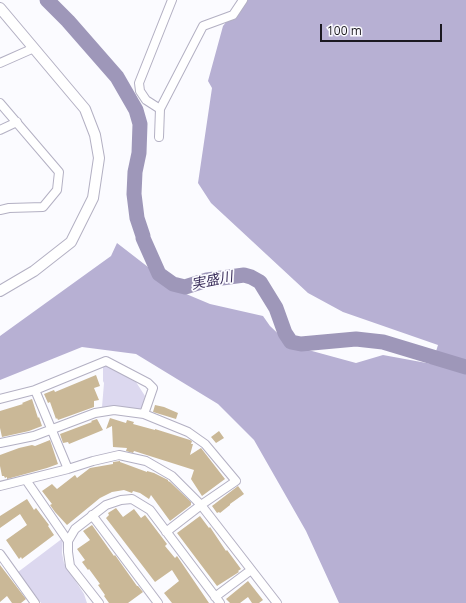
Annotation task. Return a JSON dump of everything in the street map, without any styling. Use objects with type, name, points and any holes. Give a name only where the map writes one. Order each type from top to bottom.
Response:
[{"type":"street","points":[[160,108],[146,100],[140,91],[139,83],[172,0]]},
{"type":"street","points":[[159,137],[160,108],[203,26],[233,14],[243,0]]},
{"type":"street","points":[[0,8],[85,109],[95,135],[99,158],[93,198],[71,242],[34,271],[0,291]]},
{"type":"street","points":[[0,63],[34,48]]},
{"type":"street","points":[[0,103],[59,172],[57,190],[43,207],[8,208],[0,210]]},
{"type":"street","points":[[0,130],[17,122]]},
{"type":"street","points":[[0,399],[35,390],[106,361],[148,383],[153,388],[144,414]]},
{"type":"street","points":[[35,390],[68,469]]},
{"type":"street","points":[[0,443],[34,436],[95,413],[114,410],[144,414],[188,432],[205,444],[236,481],[201,505],[166,532]]},
{"type":"street","points":[[0,486],[119,455],[146,461],[172,476],[201,505],[276,603]]},
{"type":"street","points":[[26,480],[68,541]]},
{"type":"street","points":[[99,603],[70,566],[68,541],[75,529],[92,515],[106,505],[121,500],[132,500],[150,510],[218,600],[251,570]]},
{"type":"street","points":[[92,515],[158,603]]},
{"type":"street","points":[[0,554],[35,603]]},
{"type":"shaded area","points":[[244,0],[466,0],[466,603],[339,603],[306,531],[254,440],[218,404],[136,354],[82,347],[0,380],[0,336],[111,256],[117,243],[179,291],[210,304],[263,316],[270,326],[290,345],[356,363],[383,355],[432,364],[438,345],[343,312],[308,293],[211,203],[198,183],[212,88],[208,81],[223,26]]},
{"type":"shaded area","points":[[106,365],[136,382],[145,396],[142,408],[136,411],[102,407],[104,383],[103,367]]},
{"type":"shaded area","points":[[63,538],[62,553],[64,563],[84,594],[87,603],[41,603],[18,572]]},
{"type":"building","points":[[96,375],[100,386],[94,388],[99,400],[94,401],[94,407],[58,420],[57,418],[56,419],[50,402],[48,403],[44,394],[54,390],[55,392]]},
{"type":"building","points":[[32,399],[42,426],[29,431],[2,437],[0,428],[0,411],[23,404],[22,403]]},
{"type":"building","points":[[155,405],[178,413],[176,419],[153,412]]},
{"type":"building","points":[[110,418],[126,423],[127,420],[134,422],[133,424],[155,429],[192,441],[191,444],[193,444],[190,455],[201,448],[225,479],[202,496],[191,479],[194,470],[134,451],[133,453],[126,451],[127,448],[113,447],[112,426],[106,429]]},
{"type":"building","points":[[97,419],[103,430],[69,444],[68,442],[63,443],[60,434]]},
{"type":"building","points":[[219,431],[224,438],[216,443],[211,437]]},
{"type":"building","points":[[50,440],[58,464],[7,479],[7,477],[5,478],[2,476],[0,455],[19,448],[32,445],[35,446]]},
{"type":"building","points":[[120,461],[147,472],[154,473],[168,480],[191,502],[191,505],[170,521],[151,495],[149,499],[140,493],[133,491],[132,493],[124,490],[112,492],[100,498],[67,525],[55,512],[50,505],[52,504],[42,491],[52,484],[57,489],[75,475],[77,478],[90,468],[113,464],[113,462]]},
{"type":"building","points":[[238,486],[244,494],[220,513],[217,513],[212,506]]},
{"type":"building","points":[[27,499],[34,510],[36,508],[49,525],[48,526],[54,535],[22,559],[21,557],[19,559],[6,540],[27,525],[20,514],[0,528],[0,516]]},
{"type":"building","points":[[116,508],[123,517],[134,509],[141,518],[145,515],[167,544],[165,546],[175,558],[177,556],[209,603],[172,603],[164,593],[179,581],[172,570],[155,582],[106,518],[109,515],[108,513]]},
{"type":"building","points":[[200,516],[241,569],[238,571],[239,572],[217,586],[177,533]]},
{"type":"building","points":[[92,525],[114,556],[115,555],[143,592],[128,603],[109,603],[98,585],[100,584],[82,562],[85,560],[77,549],[90,540],[83,531]]},
{"type":"building","points":[[0,565],[26,599],[21,603],[12,603],[7,596],[0,602]]},
{"type":"building","points":[[248,581],[263,600],[259,603],[252,603],[248,597],[240,603],[230,603],[226,599]]},
{"type":"waterway","name":"実盛川","points":[[47,0],[68,21],[117,77],[136,110],[140,124],[139,153],[135,172],[134,194],[137,218],[143,238],[159,274],[173,284],[185,287],[207,280],[244,275],[251,277],[260,282],[276,308],[285,333],[291,342],[301,344],[356,339],[383,342],[466,367]]}]
